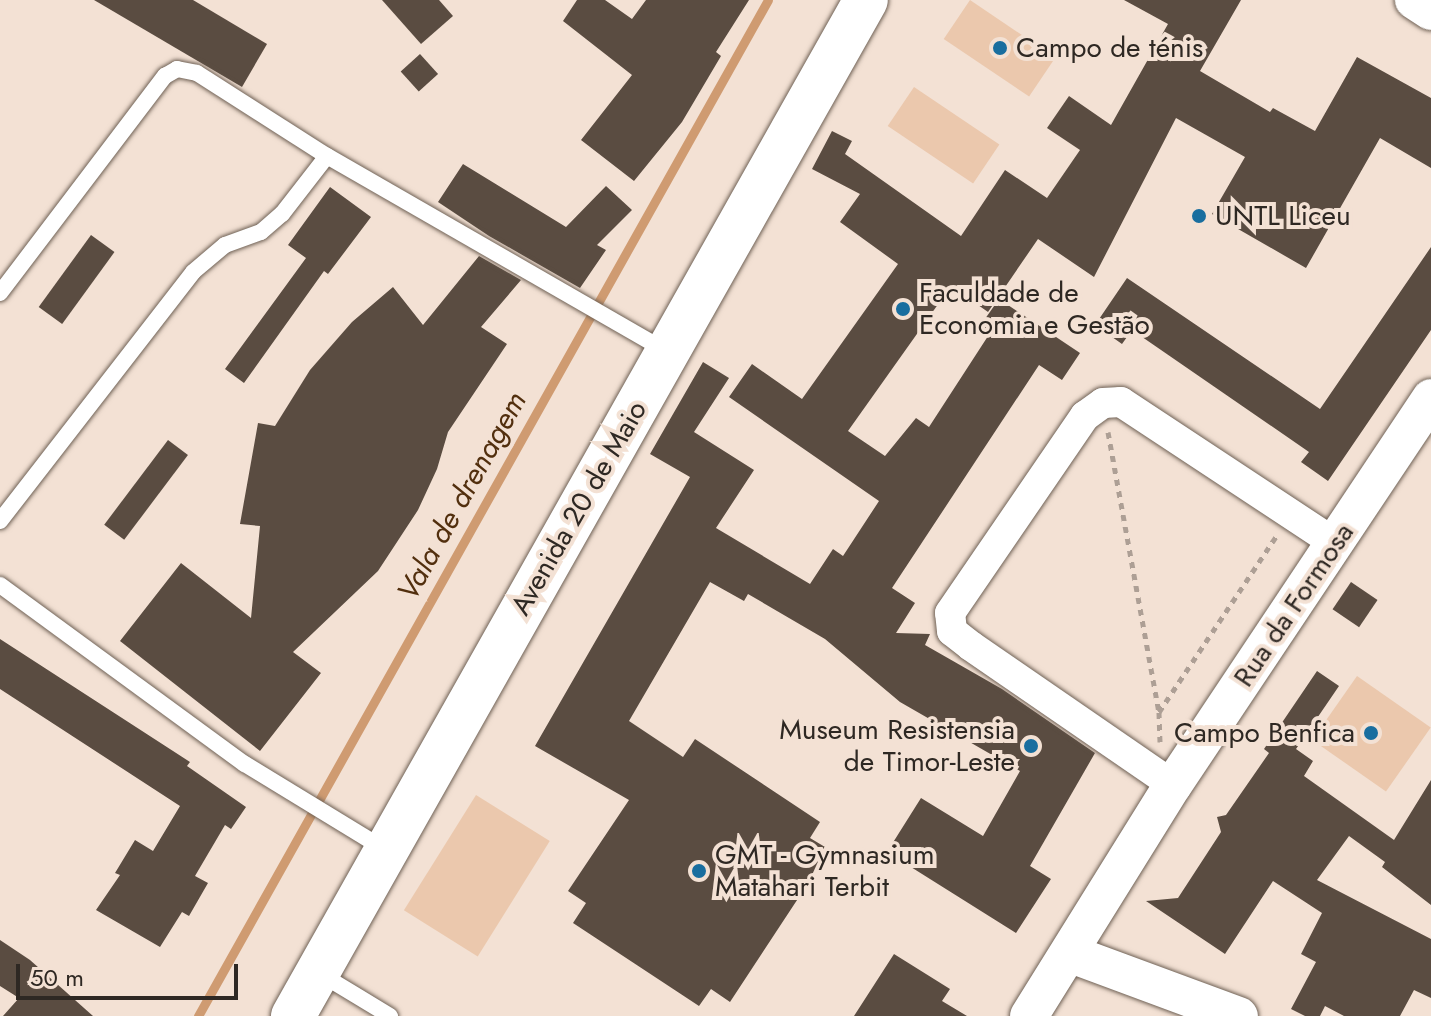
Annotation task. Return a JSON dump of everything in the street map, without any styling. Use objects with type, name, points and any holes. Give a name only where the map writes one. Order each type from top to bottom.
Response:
[{"type":"main road","name":"Avenida 20 de Maio","points":[[293,1016],[384,849],[866,0]]},
{"type":"street","points":[[1414,0],[1431,11]]},
{"type":"street","name":"Rua da Formosa","points":[[1029,1016],[1071,954],[1159,774],[1335,543],[1431,398]]},
{"type":"street","points":[[1159,774],[952,631],[950,613],[1085,416],[1103,403],[1121,402],[1335,543]]},
{"type":"street","points":[[1071,954],[1239,1016]]},
{"type":"lane","points":[[0,293],[165,76],[177,69],[197,73],[327,156],[668,352]]},
{"type":"lane","points":[[0,521],[193,272],[225,245],[261,232],[282,214],[327,156]]},
{"type":"lane","points":[[0,585],[245,764],[384,849]]},
{"type":"lane","points":[[317,972],[390,1016]]},
{"type":"path","points":[[1103,403],[1159,712],[1159,774]]},
{"type":"path","points":[[1159,712],[1291,515]]},
{"type":"shaded area","name":"Campo de ténis","points":[[970,0],[1055,58],[1029,97],[944,39]]},
{"type":"shaded area","name":"Campo de ténis","points":[[914,87],[999,145],[973,184],[888,126]]},
{"type":"shaded area","name":"Campo Benfica","points":[[1357,676],[1431,728],[1386,792],[1312,740]]},
{"type":"shaded area","points":[[476,795],[550,841],[478,956],[404,910]]},
{"type":"building","points":[[94,0],[193,0],[267,44],[242,87]]},
{"type":"building","points":[[382,0],[439,0],[453,16],[421,44]]},
{"type":"building","points":[[577,0],[605,0],[632,19],[646,0],[749,0],[716,52],[721,56],[682,122],[634,181],[581,140],[632,75],[563,21]]},
{"type":"building","points":[[1124,0],[1241,0],[1200,71],[1270,112],[1273,108],[1315,131],[1357,57],[1431,98],[1431,168],[1380,138],[1306,268],[1212,214],[1245,157],[1176,118],[1094,277],[1038,239],[988,312],[951,286],[848,431],[885,456],[916,418],[929,427],[990,333],[980,326],[999,299],[1080,353],[1062,380],[1039,365],[892,588],[915,603],[896,633],[930,634],[925,645],[1002,689],[1095,753],[1030,866],[1051,879],[1016,933],[887,852],[921,798],[983,836],[1020,771],[900,702],[825,639],[748,594],[744,601],[710,582],[629,721],[683,757],[695,739],[820,822],[810,838],[830,850],[730,1002],[711,989],[699,1006],[573,923],[586,903],[568,891],[629,800],[535,746],[690,477],[650,454],[703,362],[729,378],[694,432],[754,470],[716,528],[810,584],[833,549],[843,556],[879,501],[729,397],[752,364],[802,399],[898,264],[840,222],[860,194],[812,169],[832,131],[852,141],[845,154],[961,236],[1005,170],[1047,198],[1080,150],[1047,128],[1069,96],[1111,125],[1168,24]]},
{"type":"building","points":[[420,54],[438,74],[419,91],[401,71]]},
{"type":"building","points":[[463,164],[566,227],[606,186],[632,210],[597,245],[606,250],[580,288],[489,236],[438,202]]},
{"type":"building","points":[[330,187],[371,217],[328,274],[324,271],[244,383],[225,369],[306,258],[288,245]]},
{"type":"building","points":[[91,235],[114,252],[62,324],[39,307]]},
{"type":"building","points":[[1431,247],[1431,330],[1328,481],[1301,462],[1309,452],[1132,330],[1122,344],[1095,325],[1127,278],[1320,409]]},
{"type":"building","points":[[479,256],[521,280],[481,327],[507,344],[448,432],[437,469],[418,510],[378,571],[293,652],[321,673],[260,751],[120,641],[181,563],[251,618],[260,526],[240,524],[258,423],[275,426],[310,370],[352,322],[393,287],[423,325]]},
{"type":"building","points":[[168,440],[188,455],[124,540],[104,525]]},
{"type":"building","points":[[1351,582],[1378,600],[1359,627],[1333,609]]},
{"type":"building","points":[[0,639],[190,762],[187,766],[246,807],[231,829],[225,825],[195,876],[208,883],[189,916],[182,912],[160,947],[96,910],[120,875],[115,873],[135,840],[153,851],[180,806],[0,689]]},
{"type":"building","points":[[1317,671],[1339,686],[1296,749],[1313,761],[1304,776],[1394,840],[1431,780],[1431,905],[1382,867],[1385,862],[1349,836],[1317,880],[1431,939],[1431,998],[1414,990],[1400,1016],[1344,1016],[1325,1006],[1320,1016],[1305,1016],[1291,1009],[1316,962],[1301,954],[1322,913],[1273,881],[1225,954],[1146,901],[1178,898],[1221,832],[1217,817],[1226,815],[1269,753],[1264,749]]},
{"type":"building","points":[[0,940],[30,960],[93,1016],[3,1016],[19,998],[0,986]]},
{"type":"building","points":[[894,954],[950,989],[942,1001],[967,1016],[854,1016]]},
{"type":"waterway","name":"Vala de drenagem","points":[[198,1016],[768,0]]},
{"type":"place","name":"Campo de ténis","points":[[1000,48]]},
{"type":"place","name":"UNTL Liceu","points":[[1199,216]]},
{"type":"place","name":"Faculdade de Economia e Gestão","points":[[903,309]]},
{"type":"place","name":"Campo Benfica","points":[[1371,733]]},
{"type":"place","name":"Museum Resistensia de Timor-Leste","points":[[1031,746]]},
{"type":"place","name":"GMT - Gymnasium Matahari Terbit","points":[[699,871]]}]
